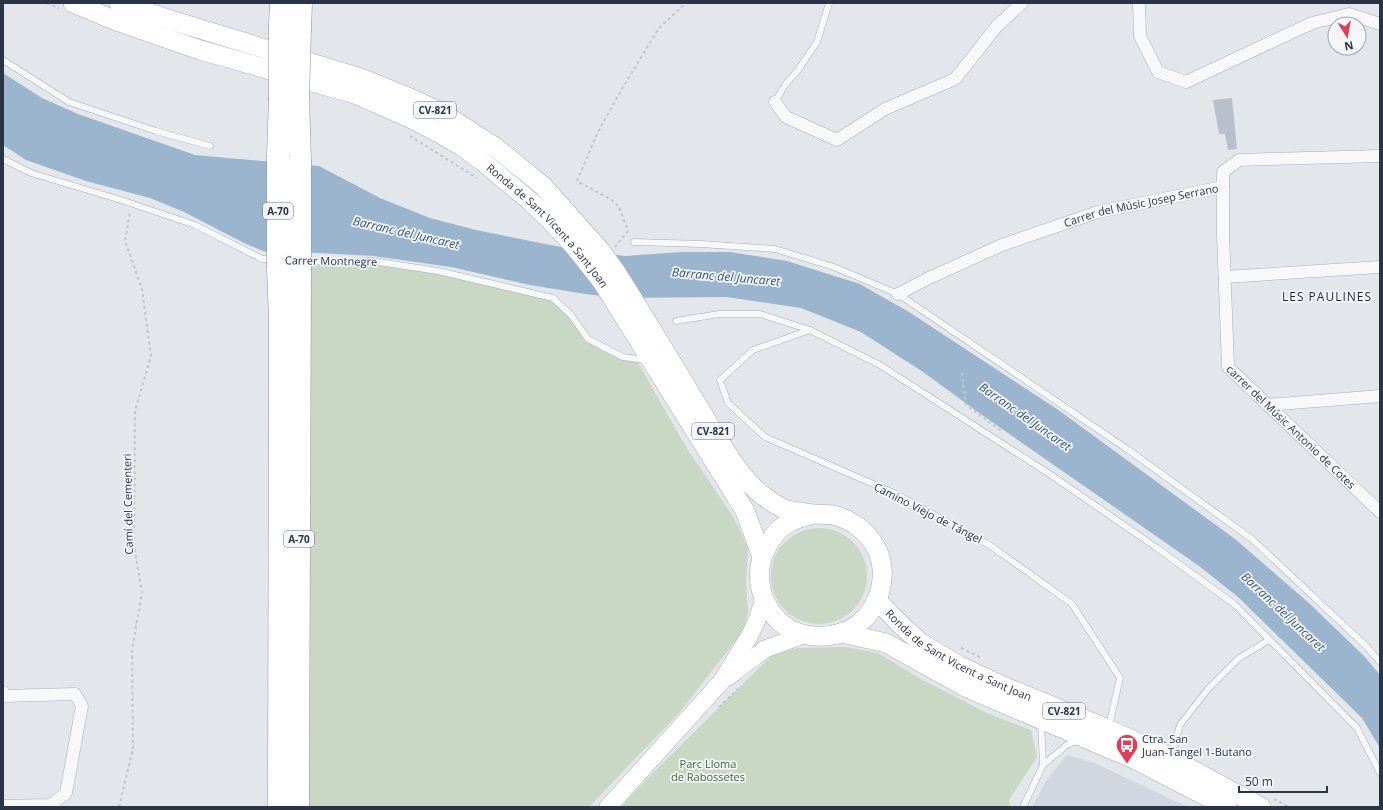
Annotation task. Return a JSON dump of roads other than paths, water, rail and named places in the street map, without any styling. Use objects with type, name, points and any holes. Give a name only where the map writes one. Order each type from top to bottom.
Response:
[{"type":"highway","name":"A-70","points":[[281,3],[290,27],[289,99],[278,155],[288,265],[298,807]]},
{"type":"highway","name":"A-70","points":[[290,27],[301,3]]},
{"type":"highway","name":"A-70","points":[[279,807],[280,320],[300,160],[289,99]]},
{"type":"main road","name":"Ronda de Sant Vicent a Sant Joan","points":[[73,3],[114,20],[200,50],[355,94],[410,118],[462,146],[509,184],[549,219],[634,317],[746,479],[761,495],[785,510],[832,515],[850,521],[864,532],[875,546],[881,564],[882,582],[877,600],[869,614],[857,625],[842,633],[823,637],[804,635],[787,627],[773,615],[764,599],[760,585],[759,571],[762,557],[770,541],[782,528],[797,519],[814,514]]},
{"type":"main road","name":"Ronda de Sant Vicent a Sant Joan","points":[[119,3],[362,78],[415,100],[442,113],[495,147],[543,186],[607,250],[651,360],[745,511],[762,557]]},
{"type":"main road","name":"CV-821","points":[[608,807],[721,682],[750,635],[764,599]]},
{"type":"main road","name":"Ronda de Sant Vicent a Sant Joan","points":[[877,600],[921,643],[958,665],[1003,686],[1108,729],[1265,802]]},
{"type":"main road","name":"Ronda de Sant Vicent a Sant Joan","points":[[842,633],[886,643],[965,687],[1136,760],[1227,807]]},
{"type":"main road","name":"CV-821","points":[[721,682],[765,649],[804,635]]},
{"type":"street","points":[[775,102],[786,117],[837,140],[885,109],[956,79],[997,26],[1022,3]]},
{"type":"street","points":[[1139,3],[1140,36],[1158,72],[1186,82],[1312,23],[1349,14],[1380,24]]},
{"type":"street","name":"Carrer del Músic Josep Serrano","points":[[898,294],[929,278],[1002,245],[1098,212],[1223,187],[1223,172],[1239,160],[1380,156]]},
{"type":"street","name":"carrer del Músic Antonio de Cotes","points":[[1223,187],[1228,367],[1380,512]]},
{"type":"street","points":[[1225,277],[1380,267]]},
{"type":"street","points":[[1267,405],[1380,396]]},
{"type":"street","points":[[3,692],[4,696],[75,694],[82,706],[66,793],[51,805],[3,806]]},
{"type":"lane","points":[[775,102],[785,85],[798,70],[817,42],[829,3]]},
{"type":"lane","points":[[3,60],[69,102],[156,131],[210,146]]},
{"type":"lane","name":"Carrer Montnegre","points":[[3,159],[31,173],[132,203],[195,225],[262,259],[288,265],[372,260],[438,271],[553,298],[572,315],[588,339],[623,357],[651,360]]},
{"type":"lane","points":[[634,242],[702,244],[775,249],[834,267],[898,294],[1127,449],[1252,539],[1366,646],[1380,662]]},
{"type":"lane","points":[[676,321],[719,314],[760,314],[810,330],[880,364],[1048,473],[1234,604],[1357,728],[1380,773]]},
{"type":"lane","name":"Camino Viejo de Tángel","points":[[810,330],[753,350],[720,380],[728,403],[765,437],[894,493],[984,542],[1072,604],[1120,678],[1108,729]]},
{"type":"lane","points":[[1165,755],[1174,746],[1180,725],[1208,689],[1239,658],[1269,640]]},
{"type":"lane","points":[[1041,719],[1043,765]]},
{"type":"lane","points":[[1022,807],[1043,765],[1067,745],[1084,737]]},
{"type":"water","name":"Barranc del Juncaret","points":[[3,73],[42,98],[78,114],[195,155],[319,166],[380,198],[430,218],[476,230],[581,251],[625,256],[681,252],[730,252],[787,261],[860,284],[909,312],[1057,409],[1235,539],[1310,604],[1365,657],[1380,675],[1380,748],[1362,718],[1238,597],[1199,566],[982,415],[923,372],[861,332],[801,308],[726,297],[619,298],[530,285],[451,267],[373,256],[266,252],[246,244],[184,212],[150,198],[86,181],[26,160],[3,145]]},
{"type":"place","name":"Ctra. San Juan-Tangel 1-Butano","points":[[1127,764]]},
{"type":"district","name":"LES PAULINES","points":[[1327,297]]},
{"type":"park label","name":"Parc Lloma de Rabossetes","points":[[708,770]]}]
